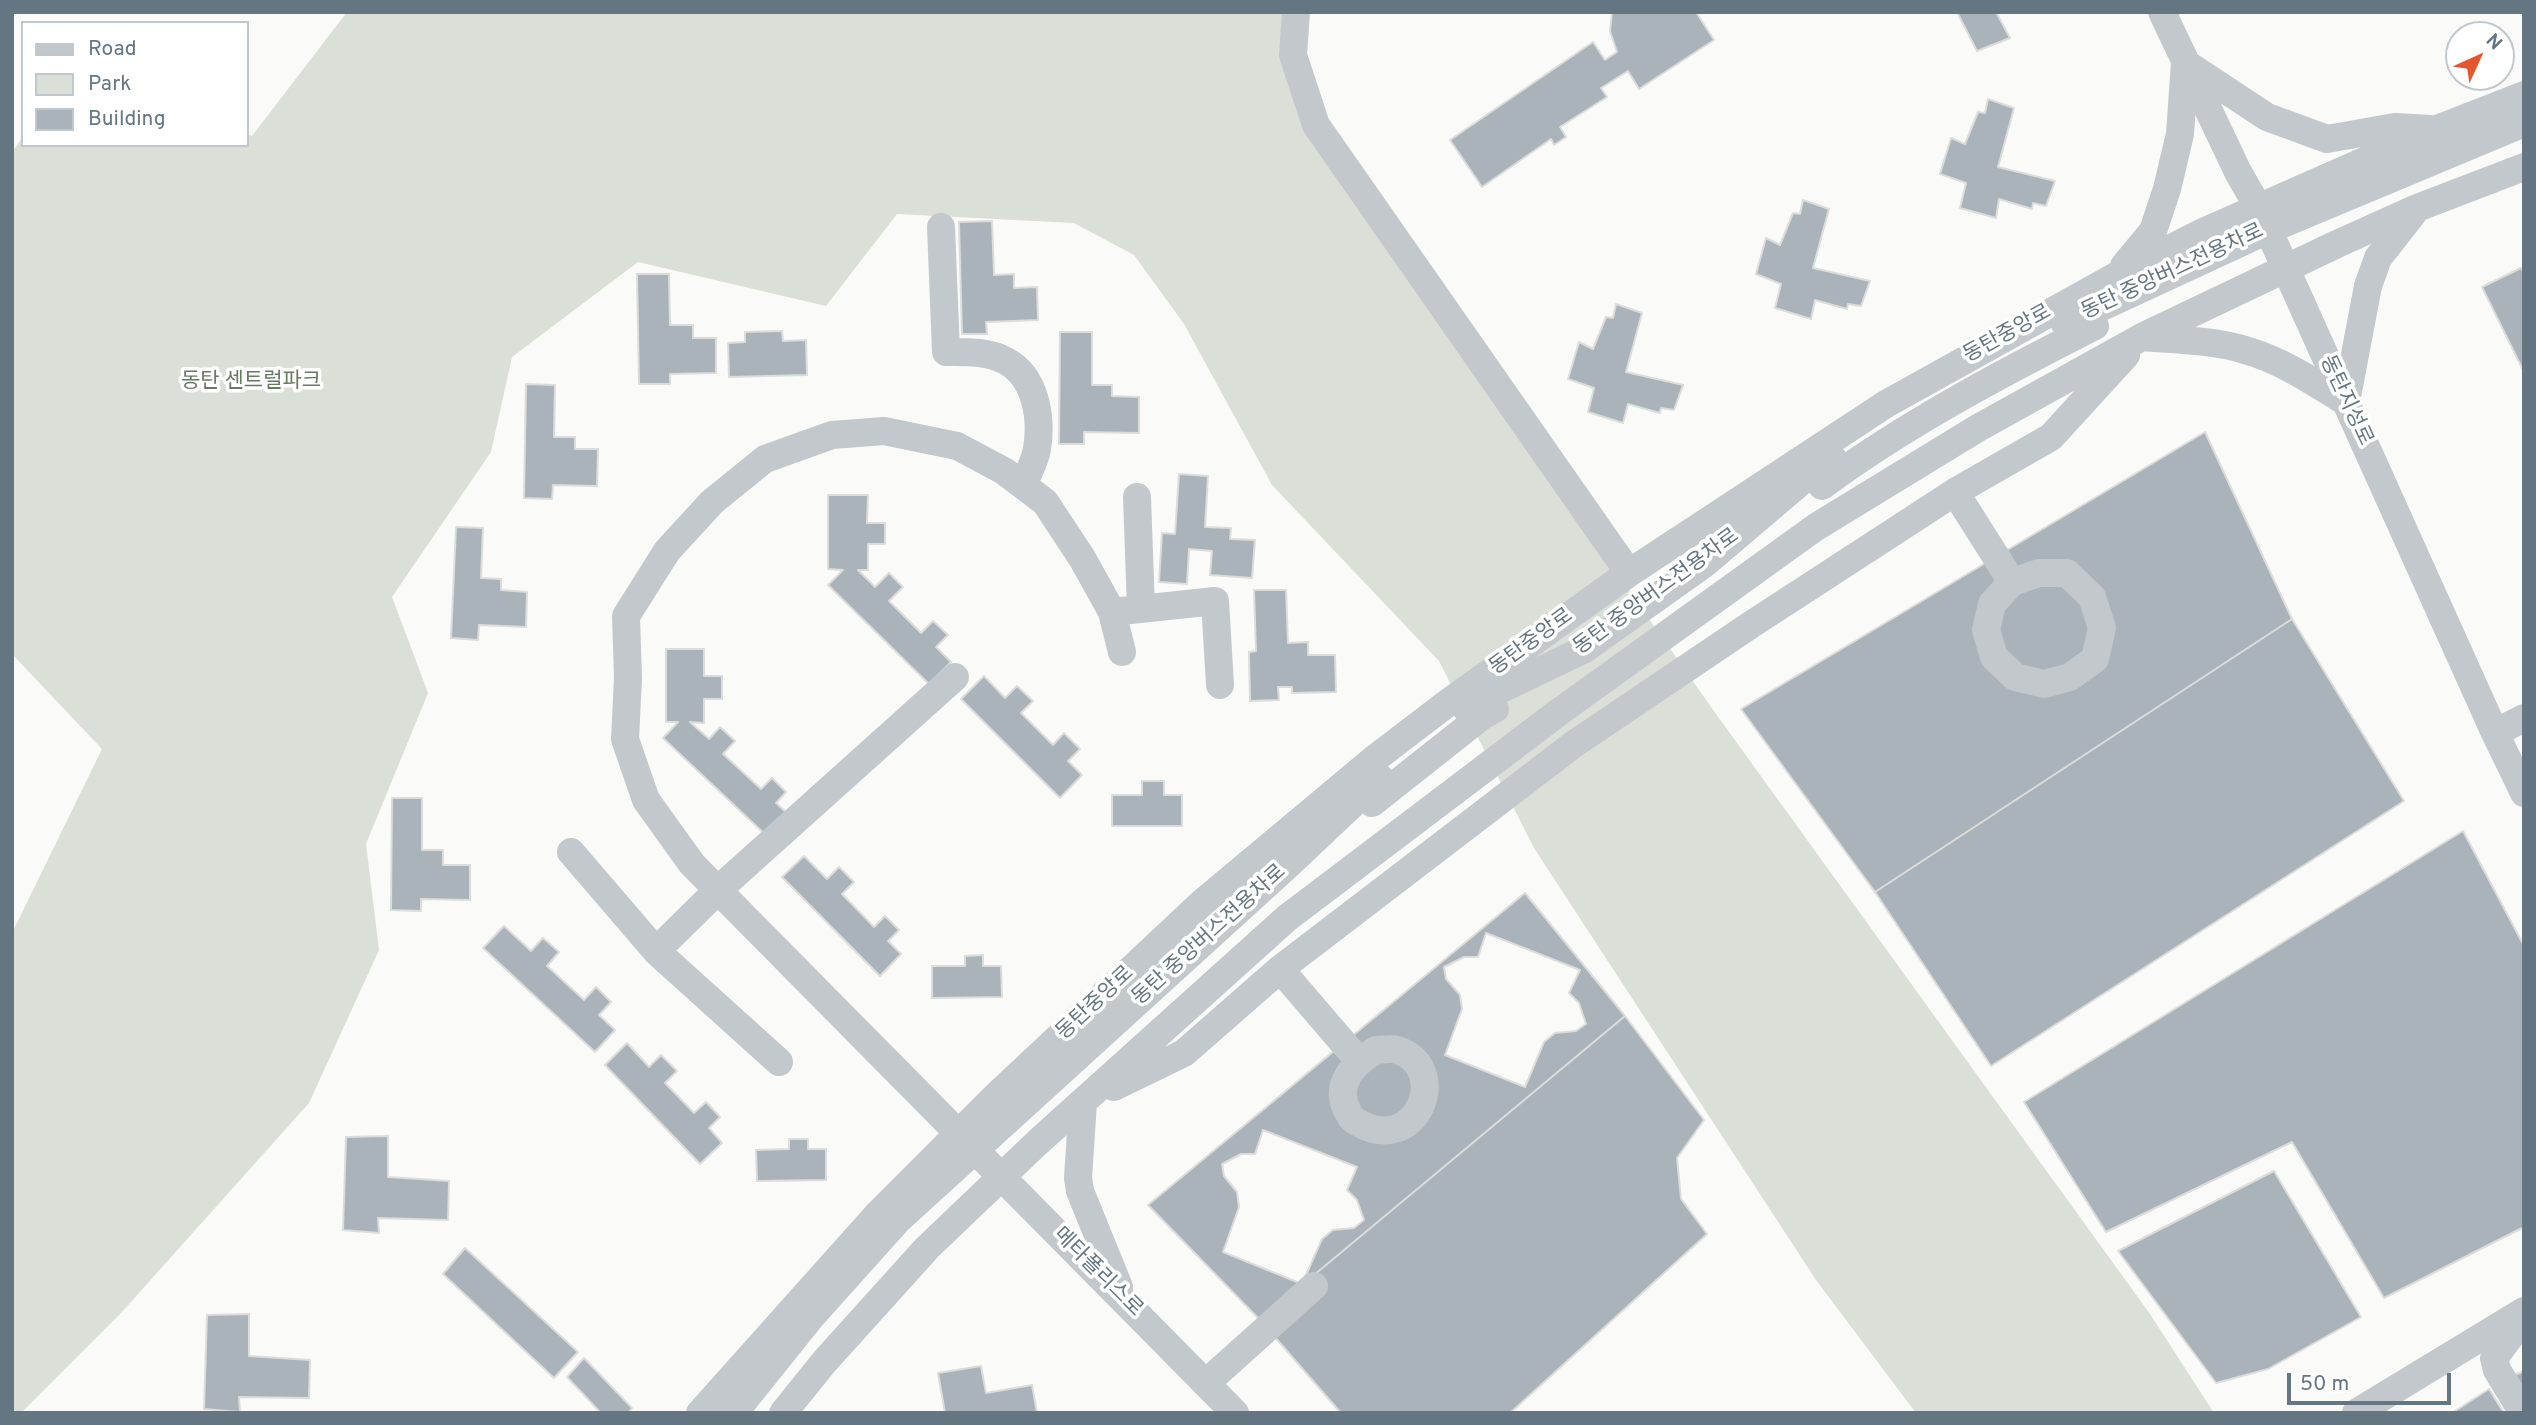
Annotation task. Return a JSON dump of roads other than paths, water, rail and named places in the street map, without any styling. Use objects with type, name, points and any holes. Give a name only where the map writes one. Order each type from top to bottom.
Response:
[{"type":"street","points":[[1296,12],[1293,55],[1316,125],[1629,573]]},
{"type":"street","name":"동탄지성로","points":[[2162,12],[2266,226],[2494,733],[2524,793]]},
{"type":"street","points":[[2116,275],[2153,231],[2168,189],[2180,134],[2185,63],[2267,117],[2327,139],[2395,127],[2437,129]]},
{"type":"street","name":"동탄중앙로","points":[[783,1413],[825,1361],[927,1248],[980,1154],[1203,902],[1325,800],[1449,702],[1629,573],[1886,404],[2116,275],[2266,226],[2437,129],[2524,95]]},
{"type":"street","name":"동탄 중앙버스전용차로","points":[[751,1413],[816,1331],[1005,1124],[1288,865],[1367,788],[1485,697],[1583,650],[1704,564],[1804,479],[1946,390],[2075,319],[2266,226],[2524,123]]},
{"type":"street","name":"동탄 중앙버스전용차로","points":[[2266,226],[2524,138]]},
{"type":"street","name":"동탄중앙로","points":[[1083,1102],[1287,918],[1559,712],[1816,527],[1978,428],[2142,337],[2284,268],[2417,208],[2524,167]]},
{"type":"street","points":[[2142,337],[2245,350],[2300,373],[2346,402],[2368,286],[2378,258],[2417,208]]},
{"type":"street","points":[[941,227],[946,352],[976,352],[1007,361],[1030,384],[1039,419],[1037,450],[1023,485]]},
{"type":"street","name":"동탄중앙로","points":[[700,1413],[867,1225],[980,1154],[1184,1053],[1280,969],[1581,739],[1955,492],[2051,437],[2142,337]]},
{"type":"street","name":"메타폴리스로","points":[[1122,652],[1112,612],[1082,558],[1045,502],[1023,485],[1004,471],[957,446],[884,431],[832,435],[765,459],[712,502],[667,551],[626,616],[628,678],[625,739],[646,800],[692,864],[1235,1413]]},
{"type":"street","points":[[1955,492],[2012,582]]},
{"type":"street","points":[[1137,498],[1141,608]]},
{"type":"street","points":[[2039,573],[2067,573],[2092,597],[2102,628],[2095,659],[2073,683],[2044,684],[2015,677],[1994,657],[1986,630],[1992,604],[2012,582],[2039,573]]},
{"type":"street","points":[[1112,612],[1215,601],[1220,685]]},
{"type":"street","points":[[656,951],[719,889],[955,677]]},
{"type":"street","points":[[2494,733],[2524,718]]},
{"type":"street","points":[[572,852],[656,951],[779,1062]]},
{"type":"street","points":[[1280,969],[1358,1060]]},
{"type":"street","points":[[1376,1050],[1397,1050],[1416,1062],[1425,1082],[1424,1102],[1413,1126],[1391,1132],[1370,1130],[1352,1120],[1343,1101],[1344,1081],[1358,1060],[1376,1050]]},
{"type":"street","points":[[1083,1102],[1077,1178],[1126,1302]]},
{"type":"street","name":"동탄 중앙버스전용차로","points":[[734,1413],[811,1317],[898,1220],[980,1154]]},
{"type":"street","points":[[1206,1383],[1314,1286]]},
{"type":"street","points":[[2356,1413],[2524,1311]]},
{"type":"street","points":[[2523,1413],[2497,1370],[2494,1358],[2524,1318]]},
{"type":"park label","name":"동탄 센트럴파크","points":[[251,383]]}]
